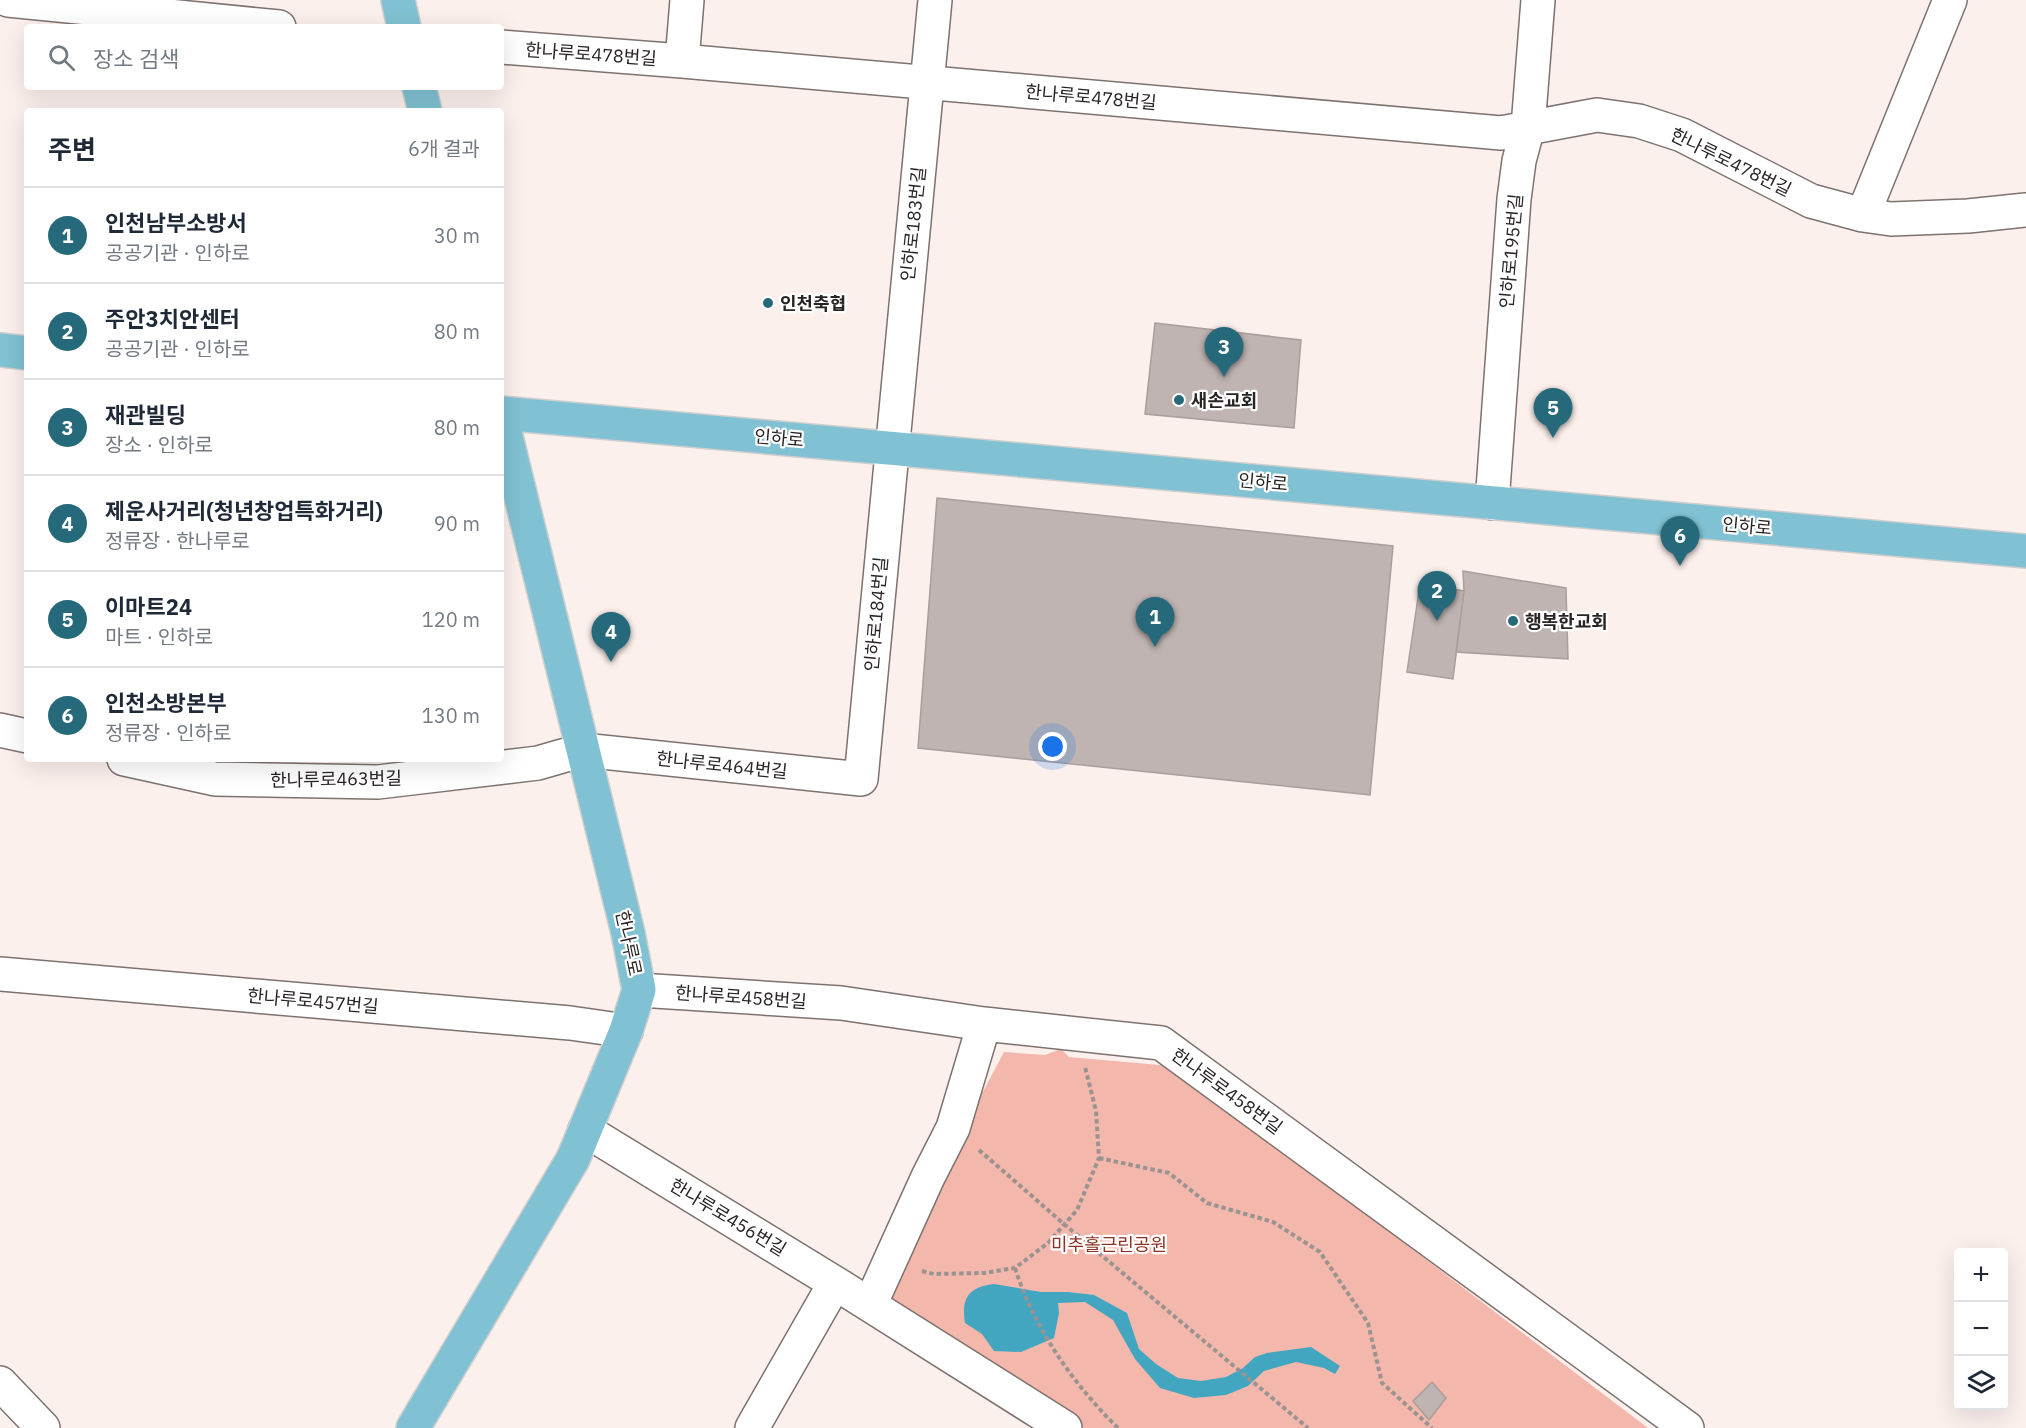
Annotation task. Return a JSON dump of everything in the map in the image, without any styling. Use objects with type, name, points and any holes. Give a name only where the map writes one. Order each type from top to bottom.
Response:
[{"type":"main road","points":[[398,0],[403,24]]},
{"type":"main road","points":[[420,90],[424,108]]},
{"type":"main road","points":[[0,350],[24,354]]},
{"type":"main road","name":"인하로","points":[[504,415],[892,448],[2026,551]]},
{"type":"main road","name":"한나루로","points":[[412,1428],[573,1159],[626,1031],[639,990],[628,933],[504,427]]},
{"type":"street","points":[[8,0],[249,24]]},
{"type":"street","name":"한나루로478번길","points":[[682,61],[687,0]]},
{"type":"street","name":"인하로183번길","points":[[892,448],[935,0]]},
{"type":"street","name":"인하로195번길","points":[[1492,503],[1514,199],[1519,161],[1514,130],[1538,0]]},
{"type":"street","points":[[1863,215],[1950,0]]},
{"type":"street","name":"한나루로478번길","points":[[504,47],[1514,130],[1597,115],[1639,121],[1682,135],[1811,201],[1863,215],[1891,219],[1968,216],[2026,210]]},
{"type":"street","name":"인하로184번길","points":[[861,779],[892,448]]},
{"type":"street","points":[[0,730],[24,735]]},
{"type":"street","name":"한나루로463번길","points":[[138,762],[215,779],[378,782],[538,763],[583,750]]},
{"type":"street","name":"한나루로464번길","points":[[583,750],[861,779]]},
{"type":"street","name":"한나루로457번길","points":[[0,974],[570,1023],[626,1031]]},
{"type":"street","name":"한나루로458번길","points":[[639,990],[841,1003],[984,1024],[1161,1043],[1687,1428]]},
{"type":"street","points":[[870,1305],[928,1177],[953,1128],[984,1024]]},
{"type":"street","name":"한나루로456번길","points":[[585,1130],[870,1305],[1031,1419],[1065,1428]]},
{"type":"street","points":[[752,1428],[835,1283]]},
{"type":"street","points":[[0,1383],[43,1428]]},
{"type":"path","points":[[889,1263],[934,1274],[984,1273],[1015,1268],[1048,1244],[1077,1210],[1099,1158],[1096,1111],[1084,1060]]},
{"type":"path","points":[[953,1128],[1308,1428]]},
{"type":"path","points":[[1099,1158],[1168,1173],[1207,1203],[1273,1222],[1320,1252],[1368,1323],[1382,1383],[1432,1428]]},
{"type":"path","points":[[1015,1268],[1021,1286],[1049,1343],[1081,1386],[1118,1428]]},
{"type":"green space","name":"미추홀근린공원","points":[[1061,1049],[1069,1057],[1171,1066],[1648,1428],[1065,1428],[870,1305],[1004,1052],[1045,1055]]},
{"type":"water","points":[[994,1284],[1041,1292],[1094,1295],[1127,1313],[1139,1349],[1156,1364],[1178,1378],[1201,1381],[1226,1377],[1243,1368],[1255,1357],[1267,1353],[1311,1347],[1340,1366],[1335,1374],[1324,1368],[1296,1362],[1264,1371],[1248,1386],[1226,1395],[1194,1398],[1160,1388],[1135,1359],[1113,1320],[1085,1302],[1058,1303],[1059,1313],[1054,1338],[1021,1352],[994,1351],[982,1334],[965,1323],[964,1307],[972,1291]]},
{"type":"building","points":[[1155,323],[1301,340],[1294,428],[1145,414]]},
{"type":"building","points":[[937,498],[1393,546],[1370,795],[918,748]]},
{"type":"building","name":"행복한교회","points":[[1463,571],[1566,588],[1568,659],[1456,652],[1464,591]]},
{"type":"building","points":[[1420,584],[1464,591],[1453,679],[1407,672]]},
{"type":"building","points":[[1432,1382],[1446,1398],[1429,1420],[1413,1401]]},
{"type":"place","name":"인천축협","points":[[768,303]]},
{"type":"place","name":"재관빌딩","points":[[1224,377]]},
{"type":"place","name":"새손교회","points":[[1179,400]]},
{"type":"place","name":"이마트24","points":[[1553,438]]},
{"type":"place","name":"인천소방본부","points":[[1680,566]]},
{"type":"place","name":"주안3치안센터","points":[[1437,621]]},
{"type":"place","name":"행복한교회","points":[[1513,621]]},
{"type":"place","name":"인천남부소방서","points":[[1155,647]]},
{"type":"place","name":"제운사거리(청년창업특화거리)","points":[[611,662]]}]
